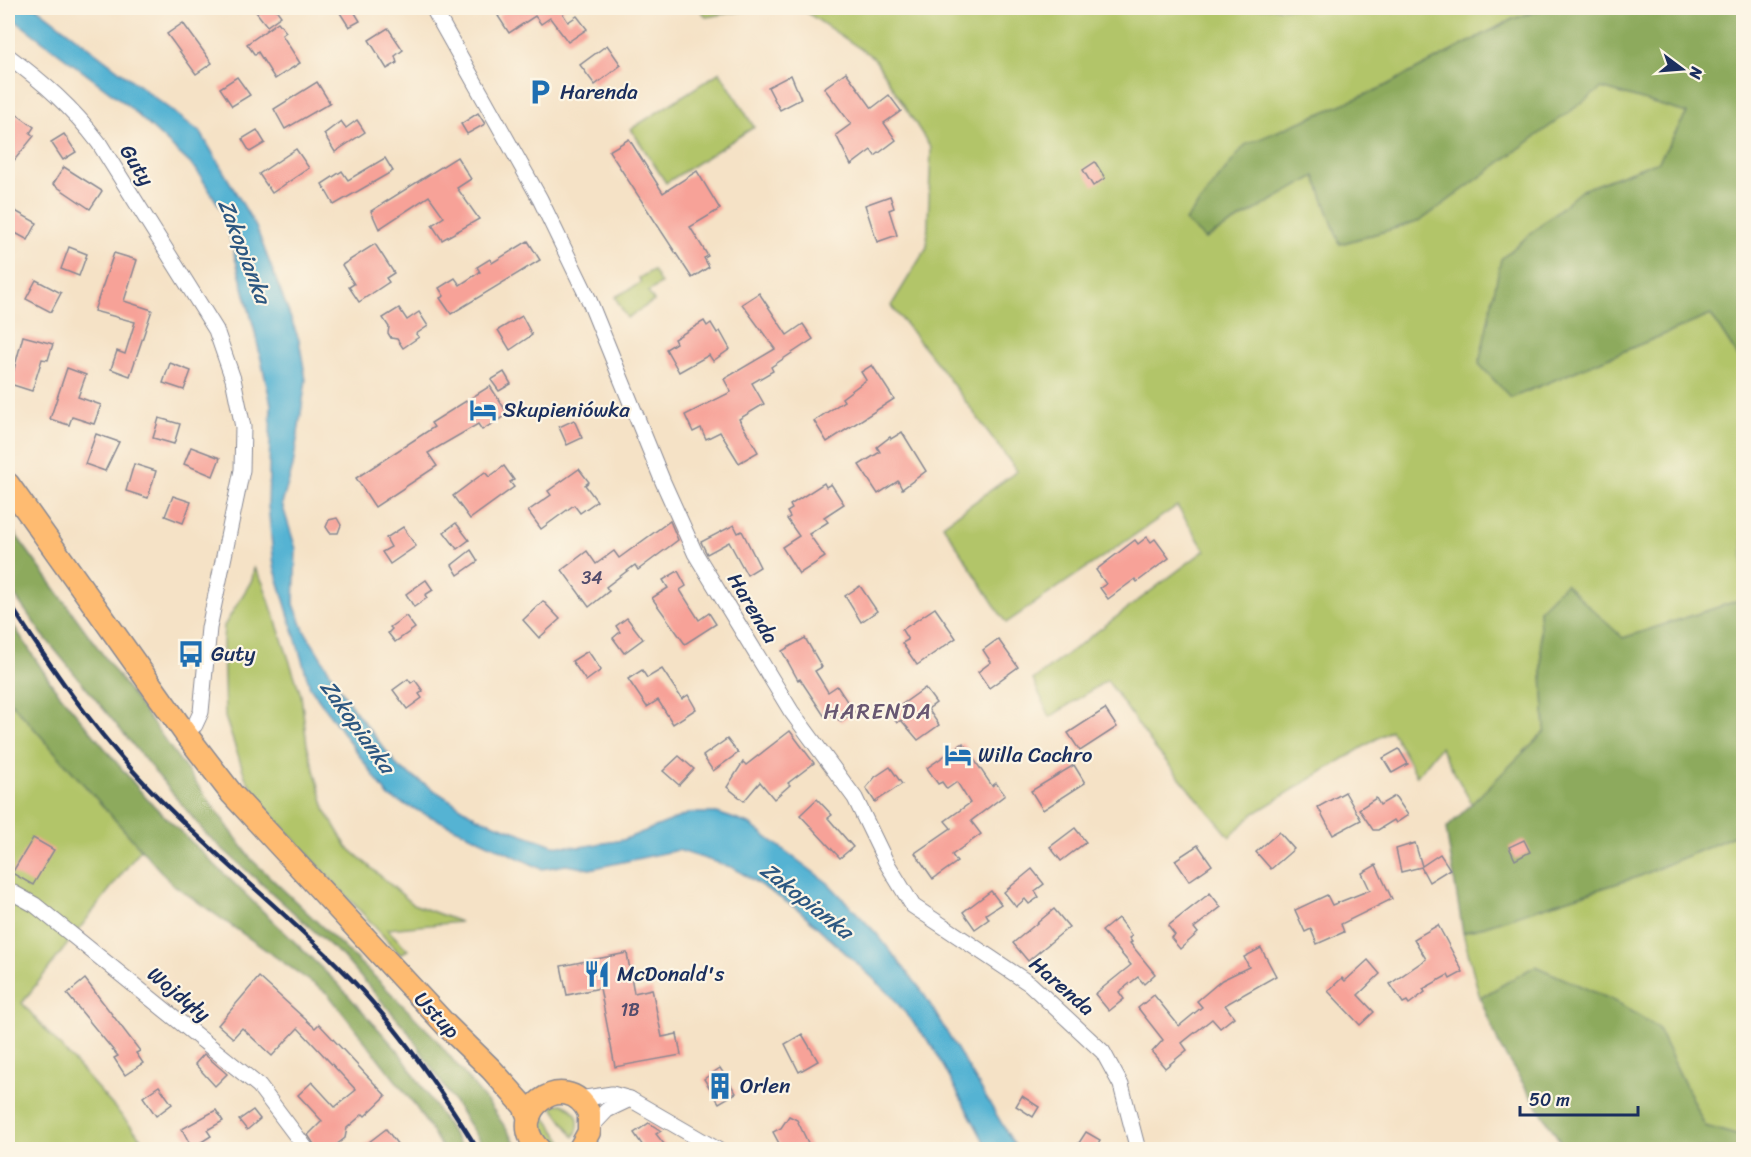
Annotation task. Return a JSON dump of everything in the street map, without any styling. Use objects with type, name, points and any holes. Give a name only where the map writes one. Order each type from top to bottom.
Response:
[{"type":"main road","name":"Ustup","points":[[8,484],[185,733],[245,808],[524,1106],[529,1118],[529,1135],[540,1149]]},
{"type":"main road","name":"Ustup","points":[[491,1069],[535,1092],[568,1094],[579,1100]]},
{"type":"main road","points":[[529,1118],[535,1105],[549,1094]]},
{"type":"main road","points":[[579,1100],[589,1113],[583,1144]]},
{"type":"street","name":"Harenda","points":[[433,8],[540,199],[588,300],[659,473],[695,553],[791,711],[855,798],[886,861],[913,906],[1037,989],[1107,1057],[1124,1092],[1138,1149]]},
{"type":"street","name":"Guty","points":[[8,56],[54,91],[77,114],[99,143],[216,330],[233,379],[243,428],[242,470],[210,619],[201,712],[195,725],[185,733]]},
{"type":"street","name":"Wojdyły","points":[[8,890],[35,905],[259,1086],[307,1149]]},
{"type":"street","points":[[579,1100],[612,1094],[630,1099],[718,1149]]},
{"type":"street","points":[[583,1144],[607,1110],[630,1099]]},
{"type":"green space","points":[[699,8],[760,8],[706,17]]},
{"type":"green space","points":[[800,8],[1545,8],[1513,19],[1381,88],[1205,239],[1315,176],[1340,244],[1420,221],[1602,88],[1687,113],[1659,161],[1582,190],[1511,398],[1711,315],[1743,364],[1743,599],[1623,638],[1539,610],[1545,731],[1472,804],[1440,747],[1417,776],[1391,730],[1253,814],[1230,837],[1154,747],[1107,680],[1050,717],[1033,680],[1205,550],[1177,506],[1006,623],[943,525],[1017,471],[937,363],[891,306],[927,247],[931,148],[874,58]]},
{"type":"green space","points":[[1545,8],[1743,8],[1743,364],[1711,315],[1511,398],[1479,364],[1501,259],[1582,190],[1659,161],[1687,113],[1602,88],[1420,221],[1340,244],[1315,176],[1205,239],[1185,221],[1245,145],[1381,88],[1513,19]]},
{"type":"green space","points":[[720,72],[754,127],[666,183],[631,129]]},
{"type":"green space","points":[[653,270],[661,284],[648,292],[654,301],[627,318],[615,297],[641,283],[639,278]]},
{"type":"green space","points":[[8,524],[252,860],[378,980],[434,1037],[492,1108],[520,1149],[485,1149],[407,1030],[343,957],[206,834],[42,634],[8,586]]},
{"type":"green space","points":[[254,568],[263,583],[301,695],[307,745],[326,812],[347,847],[413,904],[460,922],[387,929],[408,950],[400,954],[271,814],[246,779],[225,717],[223,642],[224,626],[252,580]]},
{"type":"green space","points":[[1565,584],[1623,638],[1743,599],[1743,832],[1640,876],[1463,933],[1446,829],[1545,731],[1539,610]]},
{"type":"green space","points":[[8,617],[53,686],[147,799],[337,983],[399,1052],[463,1149],[443,1149],[414,1104],[328,994],[171,883],[8,699]]},
{"type":"green space","points":[[8,699],[141,849],[22,1003],[151,1149],[8,1149]]},
{"type":"green space","points":[[1743,832],[1743,1137],[1705,1126],[1657,1027],[1535,966],[1480,998],[1463,933],[1640,876]]},
{"type":"green space","points":[[1535,966],[1617,1002],[1657,1027],[1705,1126],[1743,1137],[1743,1149],[1565,1149],[1501,1049],[1480,998]]},
{"type":"green space","points":[[562,1104],[572,1110],[577,1117],[578,1126],[574,1137],[551,1105]]},
{"type":"green space","points":[[542,1113],[564,1143],[556,1143],[543,1136],[539,1124]]},
{"type":"water","name":"Zakopianka","points":[[8,8],[37,8],[201,133],[256,227],[299,340],[306,380],[293,466],[282,504],[296,549],[294,604],[304,630],[349,703],[399,768],[478,818],[553,845],[580,847],[623,840],[690,813],[717,813],[749,824],[828,883],[877,934],[922,991],[1017,1149],[988,1149],[933,1047],[890,994],[799,910],[734,868],[678,850],[590,869],[566,865],[542,869],[389,797],[310,687],[274,566],[268,505],[271,404],[254,328],[223,212],[196,169],[126,104],[8,15]]},
{"type":"building","points":[[253,8],[275,8],[281,16],[267,26]]},
{"type":"building","points":[[337,8],[352,8],[360,21],[349,27]]},
{"type":"building","points":[[510,8],[566,8],[561,11],[568,22],[577,16],[587,29],[568,42],[550,18],[541,24],[535,16],[509,33],[498,16]]},
{"type":"building","points":[[278,22],[286,32],[282,35],[300,63],[275,79],[258,52],[255,55],[247,44]]},
{"type":"building","points":[[183,23],[212,63],[196,74],[167,34]]},
{"type":"building","points":[[388,28],[403,50],[395,56],[397,63],[387,69],[369,40]]},
{"type":"building","points":[[607,45],[621,65],[595,85],[580,65]]},
{"type":"building","points":[[846,72],[872,108],[889,95],[901,111],[884,123],[896,140],[875,156],[871,150],[851,165],[836,135],[851,124],[824,88]]},
{"type":"building","points":[[791,75],[801,99],[780,110],[768,87]]},
{"type":"building","points":[[237,77],[250,95],[232,106],[220,88]]},
{"type":"building","points":[[317,82],[330,103],[285,129],[274,109]]},
{"type":"building","points":[[8,108],[34,127],[30,133],[34,136],[8,168]]},
{"type":"building","points":[[478,113],[485,124],[467,134],[461,124]]},
{"type":"building","points":[[357,120],[365,132],[335,152],[324,134],[341,121],[346,128]]},
{"type":"building","points":[[257,130],[265,143],[250,152],[242,139]]},
{"type":"building","points":[[64,134],[76,152],[63,160],[51,142]]},
{"type":"building","points":[[629,139],[663,193],[697,171],[720,209],[690,227],[708,256],[704,258],[709,267],[692,278],[609,151]]},
{"type":"building","points":[[296,149],[309,168],[272,193],[259,174]]},
{"type":"building","points":[[457,157],[471,179],[457,188],[479,219],[442,240],[432,225],[444,217],[429,196],[379,229],[371,211]]},
{"type":"building","points":[[385,158],[393,171],[334,205],[322,184],[342,171],[348,180]]},
{"type":"building","points":[[1095,162],[1105,178],[1093,186],[1083,170]]},
{"type":"building","points":[[64,167],[102,191],[90,209],[53,184]]},
{"type":"building","points":[[890,196],[894,208],[889,210],[897,235],[877,242],[865,205]]},
{"type":"building","points":[[8,207],[37,223],[28,240],[8,229]]},
{"type":"building","points":[[528,241],[540,260],[451,314],[440,298],[444,296],[439,288],[455,278],[460,285],[480,272],[477,267],[490,259],[492,263]]},
{"type":"building","points":[[375,244],[394,273],[386,278],[389,282],[359,302],[349,287],[354,284],[342,265]]},
{"type":"building","points":[[69,247],[87,254],[79,276],[61,269]]},
{"type":"building","points":[[114,253],[137,260],[124,301],[152,310],[130,376],[111,369],[117,351],[125,354],[135,322],[94,311]]},
{"type":"building","points":[[36,280],[61,293],[51,312],[26,299]]},
{"type":"building","points":[[759,293],[787,335],[803,324],[813,339],[771,367],[773,371],[752,383],[764,404],[739,419],[758,452],[739,463],[720,432],[706,439],[701,428],[693,432],[685,415],[731,392],[724,379],[775,349],[742,304]]},
{"type":"building","points":[[399,308],[407,320],[419,312],[428,326],[416,334],[419,337],[403,348],[397,339],[391,338],[388,333],[389,327],[383,318]]},
{"type":"building","points":[[522,316],[532,335],[510,350],[498,330]]},
{"type":"building","points":[[704,321],[707,326],[711,323],[717,333],[720,331],[730,349],[713,361],[709,355],[679,372],[666,349],[676,343],[674,339]]},
{"type":"building","points":[[23,336],[53,344],[48,360],[42,359],[32,391],[10,384]]},
{"type":"building","points":[[170,363],[191,371],[184,390],[163,383]]},
{"type":"building","points":[[872,365],[894,399],[827,442],[814,421],[844,401],[842,398],[866,380],[861,372]]},
{"type":"building","points":[[67,368],[86,375],[78,397],[101,405],[94,424],[72,417],[69,425],[50,419]]},
{"type":"building","points":[[504,372],[511,384],[499,391],[491,380]]},
{"type":"building","points":[[490,386],[508,414],[482,430],[478,424],[428,453],[437,466],[375,507],[356,478],[434,427],[431,423]]},
{"type":"building","points":[[159,418],[180,424],[174,444],[153,438]]},
{"type":"building","points":[[574,420],[582,438],[567,445],[559,427]]},
{"type":"building","points":[[902,432],[926,471],[902,489],[898,481],[878,494],[859,465],[880,452],[877,447],[890,437],[891,439]]},
{"type":"building","points":[[96,434],[119,442],[105,471],[85,464]]},
{"type":"building","points":[[191,447],[220,458],[213,476],[184,464]]},
{"type":"building","points":[[134,464],[156,471],[148,498],[126,491]]},
{"type":"building","points":[[504,466],[514,480],[510,482],[514,487],[470,519],[453,496],[485,472],[489,477]]},
{"type":"building","points":[[579,469],[589,482],[585,485],[597,501],[580,513],[574,505],[541,529],[528,511],[551,495],[548,491]]},
{"type":"building","points":[[824,483],[826,487],[831,484],[844,504],[824,517],[828,522],[809,534],[825,557],[799,574],[782,547],[799,536],[787,519],[790,517],[787,512],[792,509],[790,505]]},
{"type":"building","points":[[173,496],[191,502],[183,523],[165,516]]},
{"type":"building","points":[[337,518],[341,525],[338,533],[330,533],[326,527],[329,520]]},
{"type":"building","points":[[670,521],[678,540],[638,570],[635,565],[606,587],[609,591],[589,607],[562,570],[587,551],[596,564],[614,551],[619,558]]},
{"type":"building","points":[[456,523],[469,540],[457,549],[444,532]]},
{"type":"building","points":[[734,525],[738,533],[742,531],[760,567],[747,575],[729,542],[707,554],[701,542]]},
{"type":"building","points":[[403,527],[416,546],[390,564],[382,552],[391,547],[386,538]]},
{"type":"building","points":[[1147,537],[1151,542],[1155,539],[1169,558],[1137,582],[1135,579],[1108,599],[1100,588],[1106,584],[1096,570],[1135,540],[1138,544]]},
{"type":"building","points":[[471,550],[478,561],[458,575],[452,565]]},
{"type":"building","points":[[678,571],[686,586],[680,590],[699,620],[709,613],[716,624],[685,644],[652,598],[668,588],[663,580]]},
{"type":"building","points":[[426,580],[433,590],[425,595],[427,598],[414,607],[406,594]]},
{"type":"building","points":[[860,586],[877,611],[861,622],[845,596]]},
{"type":"building","points":[[543,601],[560,619],[539,638],[523,620]]},
{"type":"building","points":[[935,608],[956,638],[917,665],[902,643],[908,640],[902,630]]},
{"type":"building","points":[[406,616],[415,628],[395,642],[388,633],[392,629],[390,627]]},
{"type":"building","points":[[627,618],[643,639],[624,653],[613,638],[620,632],[616,626]]},
{"type":"building","points":[[805,638],[822,667],[815,671],[828,692],[837,686],[854,712],[841,722],[832,713],[825,717],[800,679],[798,680],[782,651]]},
{"type":"building","points":[[998,639],[1018,667],[989,688],[978,672],[991,662],[983,650]]},
{"type":"building","points":[[588,651],[601,670],[586,681],[572,661]]},
{"type":"building","points":[[662,669],[682,699],[688,695],[696,709],[673,724],[658,700],[647,707],[628,679],[642,670],[647,678]]},
{"type":"building","points":[[408,679],[411,683],[415,680],[423,691],[419,694],[422,698],[407,709],[393,690]]},
{"type":"building","points":[[925,688],[936,703],[928,709],[939,725],[918,740],[901,720],[897,723],[890,713]]},
{"type":"building","points":[[1105,709],[1117,727],[1080,751],[1068,733]]},
{"type":"building","points":[[790,731],[814,763],[788,783],[790,785],[774,799],[760,782],[744,801],[727,787],[743,762],[746,765]]},
{"type":"building","points":[[727,739],[738,753],[713,771],[703,756]]},
{"type":"building","points":[[963,743],[992,786],[996,783],[1005,795],[971,821],[981,834],[952,855],[957,862],[933,879],[915,853],[951,828],[945,821],[970,803],[957,782],[947,789],[942,782],[938,784],[927,768]]},
{"type":"building","points":[[1399,749],[1408,764],[1392,773],[1383,758]]},
{"type":"building","points":[[679,756],[694,769],[679,785],[663,771]]},
{"type":"building","points":[[1074,765],[1085,783],[1043,810],[1031,791]]},
{"type":"building","points":[[890,767],[902,784],[875,802],[866,788],[875,777]]},
{"type":"building","points":[[1345,792],[1361,820],[1333,835],[1318,807]]},
{"type":"building","points":[[1395,796],[1408,815],[1396,823],[1394,820],[1378,830],[1373,830],[1359,809],[1376,798],[1380,805]]},
{"type":"building","points":[[817,799],[832,815],[828,818],[853,847],[840,858],[800,815]]},
{"type":"building","points":[[1075,828],[1086,842],[1061,861],[1050,847]]},
{"type":"building","points":[[1279,832],[1294,849],[1271,869],[1256,852]]},
{"type":"building","points":[[33,838],[54,850],[33,885],[12,873]]},
{"type":"building","points":[[1524,840],[1530,852],[1515,860],[1509,847]]},
{"type":"building","points":[[1415,843],[1422,866],[1440,854],[1450,869],[1429,882],[1421,867],[1401,872],[1396,849]]},
{"type":"building","points":[[1198,845],[1212,865],[1189,881],[1175,860]]},
{"type":"building","points":[[1376,865],[1392,899],[1341,924],[1344,932],[1317,944],[1311,929],[1305,932],[1295,910],[1327,895],[1332,905],[1370,890],[1362,873]]},
{"type":"building","points":[[1032,869],[1044,884],[1035,891],[1039,897],[1029,904],[1025,899],[1016,907],[1004,892]]},
{"type":"building","points":[[991,891],[1001,904],[986,914],[989,919],[975,929],[963,912]]},
{"type":"building","points":[[1210,893],[1221,907],[1194,928],[1198,933],[1180,949],[1171,938],[1175,935],[1168,926]]},
{"type":"building","points":[[1054,909],[1069,927],[1028,961],[1013,943]]},
{"type":"building","points":[[1118,918],[1132,936],[1129,938],[1132,942],[1130,943],[1155,974],[1144,984],[1138,977],[1119,992],[1124,999],[1109,1011],[1095,994],[1131,965],[1102,931]]},
{"type":"building","points":[[1438,925],[1463,972],[1450,979],[1448,975],[1423,989],[1425,992],[1409,1004],[1407,1001],[1403,1003],[1390,984],[1426,959],[1414,939]]},
{"type":"building","points":[[1261,948],[1276,976],[1225,1005],[1234,1017],[1220,1028],[1212,1019],[1182,1043],[1187,1050],[1165,1068],[1152,1052],[1163,1040],[1138,1008],[1154,995],[1179,1026],[1202,1007],[1197,1001],[1222,980],[1249,967],[1244,957]]},
{"type":"building","points":[[627,953],[634,993],[652,989],[662,1037],[677,1034],[681,1055],[615,1067],[600,988],[567,995],[561,966]]},
{"type":"building","points":[[1368,960],[1380,974],[1358,995],[1374,1012],[1360,1025],[1328,991],[1342,978],[1345,981]]},
{"type":"building","points":[[259,977],[315,1028],[319,1024],[386,1096],[365,1116],[363,1114],[347,1128],[345,1138],[331,1149],[317,1149],[308,1135],[322,1121],[298,1095],[312,1082],[335,1107],[356,1090],[298,1028],[272,1056],[242,1028],[233,1038],[218,1025]]},
{"type":"building","points":[[85,979],[140,1051],[136,1053],[143,1063],[125,1075],[114,1058],[118,1056],[67,994]]},
{"type":"building","points":[[802,1034],[818,1061],[799,1072],[785,1044]]},
{"type":"building","points":[[204,1054],[227,1074],[215,1086],[195,1064]]},
{"type":"building","name":"Orlen","points":[[720,1068],[736,1093],[719,1103],[704,1079]]},
{"type":"building","points":[[159,1086],[172,1104],[156,1116],[143,1097]]},
{"type":"building","points":[[1022,1096],[1039,1107],[1033,1117],[1016,1106]]},
{"type":"building","points":[[216,1110],[223,1121],[207,1130],[211,1136],[192,1148],[182,1129]]},
{"type":"building","points":[[253,1110],[260,1119],[247,1130],[239,1120]]},
{"type":"building","points":[[789,1116],[797,1120],[811,1149],[782,1149],[773,1132],[781,1128]]},
{"type":"building","points":[[649,1123],[661,1131],[656,1134],[668,1149],[645,1149],[634,1133]]},
{"type":"building","points":[[386,1129],[401,1149],[360,1149]]},
{"type":"building","points":[[1086,1132],[1100,1140],[1095,1149],[1075,1149]]},
{"type":"railway","points":[[8,601],[73,696],[108,742],[147,786],[303,932],[372,1001],[420,1063],[478,1150]]},
{"type":"place","name":"Harenda","points":[[540,92]]},
{"type":"place","name":"Skupieniówka","points":[[483,410]]},
{"type":"place","name":"Guty","points":[[191,654]]},
{"type":"place","name":"Willa Cachro","points":[[958,755]]},
{"type":"place","name":"McDonald's","points":[[597,974]]},
{"type":"place","name":"Orlen","points":[[720,1086]]},
{"type":"district","name":"HARENDA","points":[[878,711]]}]
